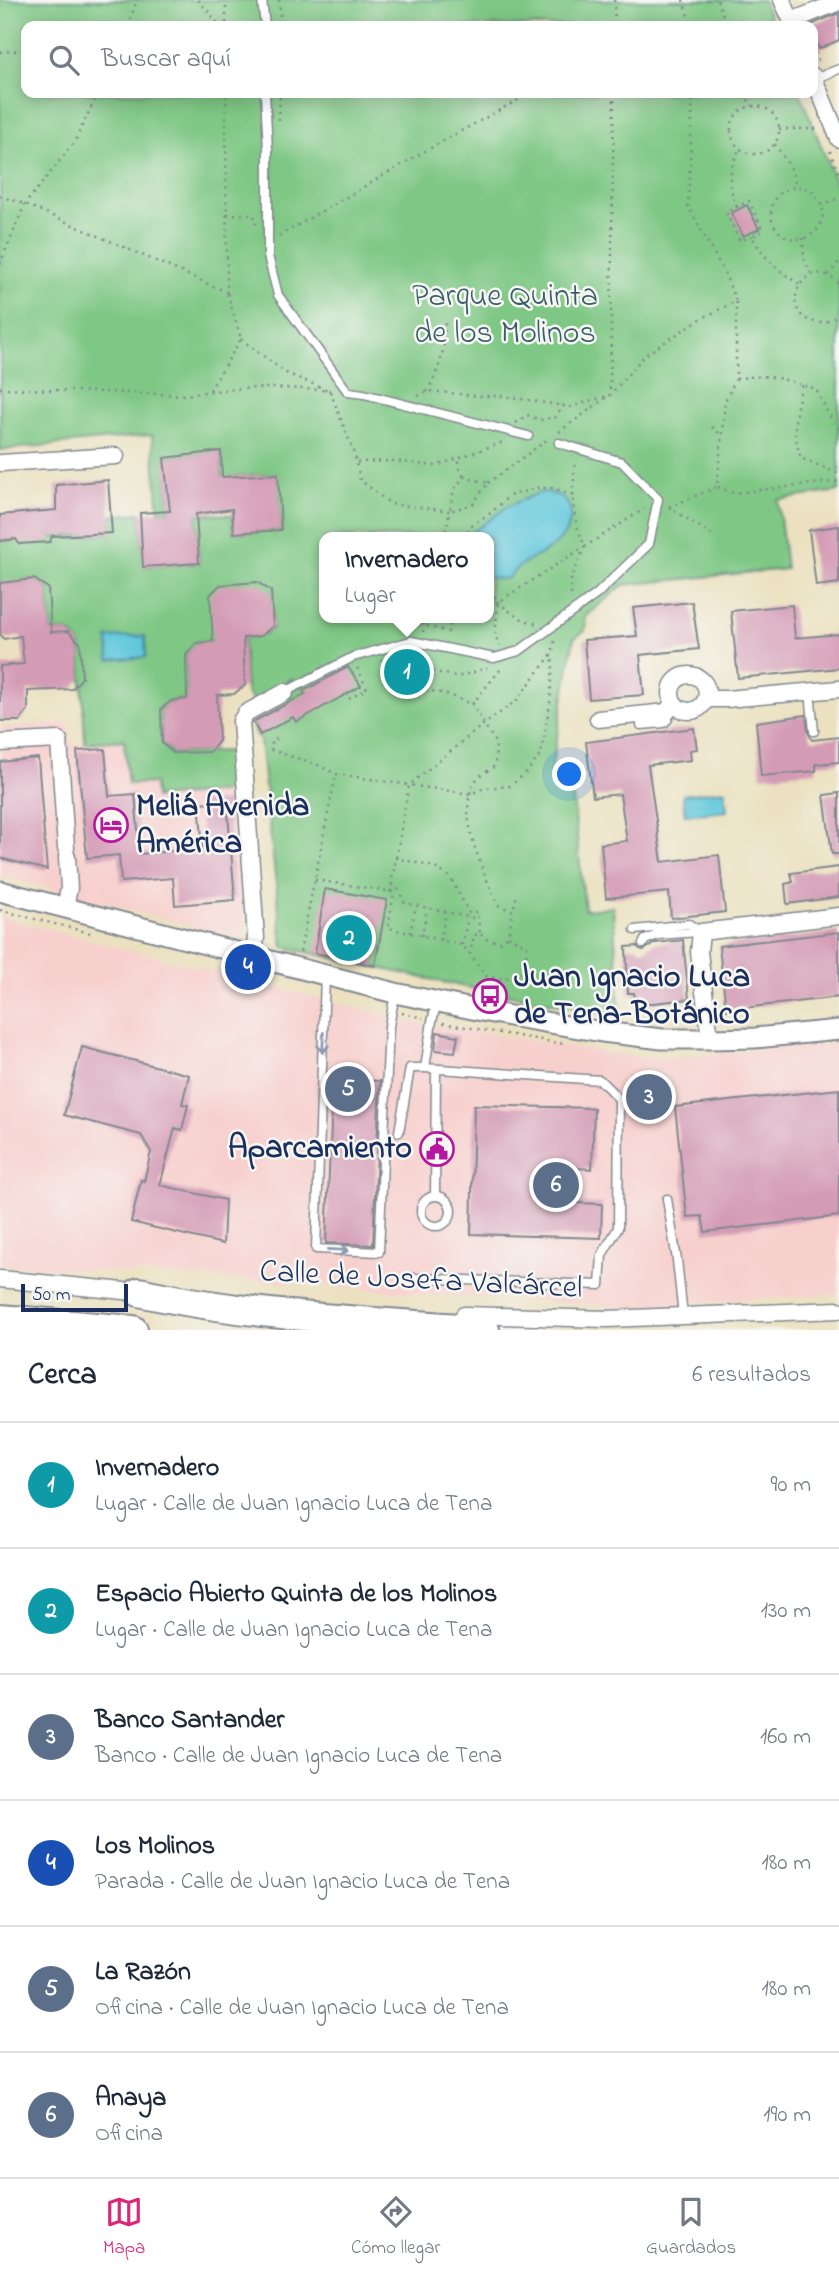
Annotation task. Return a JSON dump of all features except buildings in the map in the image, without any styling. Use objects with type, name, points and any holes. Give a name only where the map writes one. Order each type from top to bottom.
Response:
[{"type":"highway","points":[[139,1292],[193,1304],[398,1325],[485,1330]]},
{"type":"highway","points":[[0,1319],[134,1330]]},
{"type":"street","points":[[782,0],[791,21]]},
{"type":"street","points":[[798,21],[839,2]]},
{"type":"street","points":[[818,90],[839,138]]},
{"type":"street","points":[[0,463],[116,456]]},
{"type":"street","points":[[598,719],[677,706],[688,711],[700,708],[707,699],[704,682],[688,675],[677,680],[671,690],[670,707]]},
{"type":"street","points":[[707,699],[839,689]]},
{"type":"street","points":[[253,957],[256,938],[241,721],[246,713],[285,692]]},
{"type":"street","points":[[0,743],[59,740],[69,888],[65,908]]},
{"type":"street","points":[[0,891],[395,993],[602,1032],[662,1039],[710,1039],[755,1038],[839,1030]]},
{"type":"street","points":[[710,1039],[699,952],[701,932],[839,916]]},
{"type":"street","name":"Calle de Josefa Valcárcel","points":[[0,1279],[454,1315],[607,1319],[839,1310]]},
{"type":"lane","points":[[262,0],[264,21]]},
{"type":"lane","points":[[818,76],[839,69]]},
{"type":"lane","points":[[265,98],[271,237],[268,256],[278,295],[348,393],[525,435]]},
{"type":"lane","points":[[285,692],[353,657],[411,641],[494,658],[520,651],[597,594],[649,544],[658,499],[622,462],[559,443]]},
{"type":"lane","points":[[810,692],[814,731]]},
{"type":"lane","points":[[641,725],[664,723],[668,719],[670,707]]},
{"type":"lane","points":[[635,930],[689,924],[701,932]]},
{"type":"lane","points":[[643,944],[645,940],[657,935],[701,932]]},
{"type":"lane","points":[[325,975],[317,1249],[379,1252],[389,1026],[395,993]]},
{"type":"lane","points":[[425,1068],[437,1002]]},
{"type":"lane","points":[[399,1132],[410,1068],[600,1080],[619,1099],[618,1228],[602,1255],[600,1285],[412,1278]]},
{"type":"lane","points":[[435,1196],[436,1069]]},
{"type":"lane","points":[[667,1199],[683,1316]]},
{"type":"path","points":[[130,21],[137,0]]},
{"type":"path","points":[[198,0],[216,21]]},
{"type":"path","points":[[226,0],[226,21]]},
{"type":"path","points":[[279,0],[281,21]]},
{"type":"path","points":[[614,0],[615,21]]},
{"type":"path","points":[[683,0],[689,21]]},
{"type":"path","points":[[717,0],[725,21]]},
{"type":"path","points":[[0,51],[21,50]]},
{"type":"path","points":[[0,264],[25,204],[74,143],[96,98]]},
{"type":"path","points":[[226,98],[227,292],[241,339],[286,373],[330,391],[360,480],[391,504],[450,511],[473,504],[488,483],[464,477],[458,459]]},
{"type":"path","points":[[227,214],[254,215],[257,231],[271,237],[522,98]]},
{"type":"path","points":[[611,395],[614,98]]},
{"type":"path","points":[[693,98],[688,206],[724,272],[736,301],[736,379],[725,401],[717,487]]},
{"type":"path","points":[[747,98],[751,107]]},
{"type":"path","points":[[751,107],[764,108],[778,122],[775,144],[771,149],[759,154],[740,149],[732,136],[733,120],[751,107]]},
{"type":"path","points":[[779,129],[821,129]]},
{"type":"path","points":[[775,144],[792,170],[796,187]]},
{"type":"path","points":[[737,206],[730,191],[730,175],[740,149]]},
{"type":"path","points":[[796,187],[813,193],[821,205],[823,216],[815,232],[803,238],[791,239],[783,236],[772,223],[771,207],[780,193],[796,187]]},
{"type":"path","points":[[0,197],[25,204],[227,292]]},
{"type":"path","points":[[821,205],[839,198]]},
{"type":"path","points":[[749,201],[763,231],[752,236],[740,241],[726,212],[749,201]]},
{"type":"path","points":[[752,236],[771,264],[799,284]]},
{"type":"path","points":[[803,238],[804,259],[812,275]]},
{"type":"path","points":[[828,275],[839,262]]},
{"type":"path","points":[[839,283],[828,275],[812,275],[799,284],[795,300],[801,314],[807,319],[822,323],[830,321],[839,313]]},
{"type":"path","points":[[400,404],[427,392],[504,396],[570,407],[611,395],[645,355],[697,321],[736,301]]},
{"type":"path","points":[[427,392],[441,364],[445,323]]},
{"type":"path","points":[[209,391],[241,339]]},
{"type":"path","points":[[736,379],[758,375],[787,379],[816,389],[839,429]]},
{"type":"path","points":[[802,385],[794,438],[801,458],[839,474]]},
{"type":"path","points":[[0,388],[186,396],[209,391],[268,387],[348,393]]},
{"type":"path","points":[[512,432],[515,423],[527,415],[540,420],[556,416],[563,406]]},
{"type":"path","points":[[712,427],[722,436]]},
{"type":"path","points":[[356,462],[392,461],[436,466],[525,435]]},
{"type":"path","points":[[571,613],[571,578],[585,546],[576,521],[573,495],[576,448]]},
{"type":"path","points":[[445,532],[454,489],[464,477]]},
{"type":"path","points":[[669,507],[717,487],[733,493],[839,481]]},
{"type":"path","points":[[467,532],[509,496],[537,488],[552,488],[573,495]]},
{"type":"path","points":[[494,603],[658,499],[715,537]]},
{"type":"path","points":[[277,738],[272,741],[271,750],[316,764],[336,774],[470,794],[485,788],[510,786],[526,773],[541,754],[550,704],[555,625],[529,622],[509,613],[494,597]]},
{"type":"path","points":[[498,602],[495,636],[502,648],[510,654]]},
{"type":"path","points":[[417,623],[448,632],[450,623]]},
{"type":"path","points":[[384,648],[381,663],[383,677],[392,683],[446,694],[472,704],[496,744],[495,766],[477,779],[467,802],[469,822],[485,876],[498,905],[513,911]]},
{"type":"path","points":[[412,666],[457,677],[497,664],[510,654]]},
{"type":"path","points":[[472,704],[510,654]]},
{"type":"path","points":[[390,892],[409,785],[517,700],[552,654]]},
{"type":"path","points":[[349,699],[367,689],[353,657]]},
{"type":"path","points":[[300,952],[336,774]]},
{"type":"path","points":[[395,858],[434,867],[450,877],[469,913],[477,912],[480,934],[486,939],[500,943],[508,936],[517,894]]},
{"type":"path","points":[[315,880],[394,892],[388,928],[462,945],[486,976],[504,979],[523,971],[527,946],[508,936]]},
{"type":"path","points":[[391,885],[397,887],[405,904],[478,919]]},
{"type":"path","points":[[410,933],[416,906]]},
{"type":"path","points":[[422,936],[427,908]]},
{"type":"path","points":[[440,940],[446,912]]},
{"type":"path","points":[[462,945],[468,917]]},
{"type":"path","points":[[470,954],[474,936],[480,934]]},
{"type":"shaded area","points":[[69,723],[71,744],[124,740],[128,784],[154,783],[155,798],[235,791],[245,940],[0,876],[0,727]]},
{"type":"shaded area","points":[[0,917],[412,1022],[650,1059],[839,1043],[839,1294],[634,1307],[0,1265]]},
{"type":"green space","name":"Parque Quinta de los Molinos","points":[[0,0],[763,0],[771,21],[696,21],[694,16],[695,21],[21,21],[21,98],[802,98],[839,191],[839,491],[778,500],[786,569],[623,585],[586,616],[585,631],[574,638],[550,777],[571,781],[585,910],[613,907],[620,1015],[461,986],[283,947],[260,741],[251,722],[280,699],[291,679],[253,701],[246,692],[243,638],[261,636],[273,628],[270,591],[213,641],[197,643],[186,655],[187,699],[171,701],[161,709],[162,743],[173,753],[232,751],[235,791],[155,798],[154,783],[128,784],[124,740],[85,743],[80,643],[68,631],[51,632],[48,588],[34,579],[0,585],[0,541],[111,533],[111,516],[140,513],[144,567],[199,563],[196,514],[232,515],[234,533],[281,530],[277,474],[230,477],[224,510],[221,452],[165,458],[170,511],[159,512],[152,435],[0,450]]},
{"type":"water","points":[[541,492],[552,493],[566,502],[571,517],[565,534],[558,542],[519,567],[508,578],[501,579],[494,578],[494,532],[473,532],[508,506]]},
{"type":"water","points":[[145,636],[146,657],[109,660],[108,638]]},
{"type":"water","points":[[725,790],[727,811],[685,815],[683,795]]},
{"type":"place","name":"Invernadero","points":[[407,672]]},
{"type":"place","name":"Meliá Avenida América","points":[[111,825]]},
{"type":"place","name":"Espacio Abierto Quinta de los Molinos","points":[[349,938]]},
{"type":"place","name":"Los Molinos","points":[[248,967]]},
{"type":"place","name":"Juan Ignacio Luca de Tena-Botánico","points":[[490,996]]},
{"type":"place","name":"La Razón","points":[[348,1089]]},
{"type":"place","name":"Banco Santander","points":[[649,1097]]},
{"type":"place","name":"Aparcamiento","points":[[437,1149]]},
{"type":"place","name":"Anaya","points":[[556,1185]]}]
